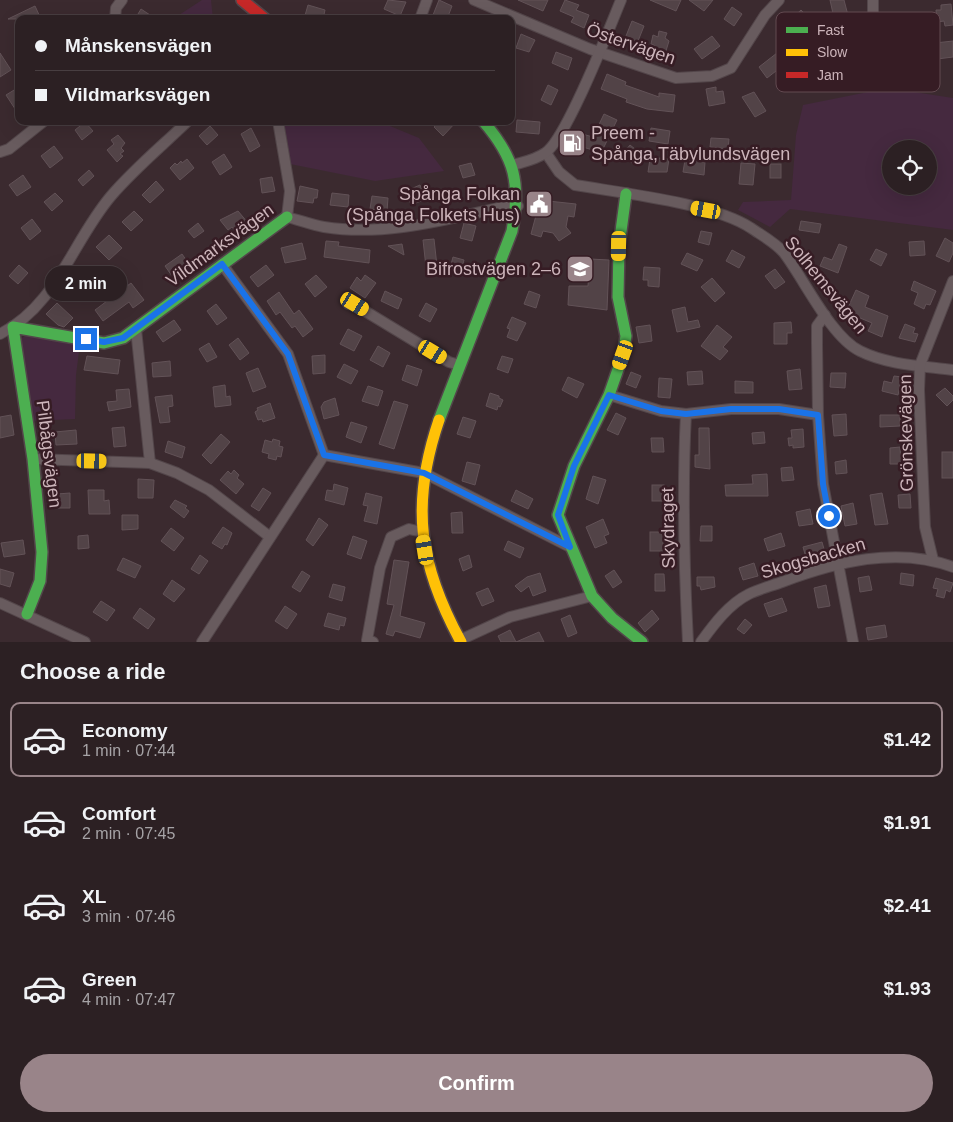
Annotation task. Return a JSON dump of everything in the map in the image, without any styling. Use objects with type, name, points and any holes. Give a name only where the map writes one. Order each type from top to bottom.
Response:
[{"type":"street","points":[[115,15],[116,8],[122,0]]},
{"type":"street","points":[[242,0],[260,15]]},
{"type":"street","points":[[421,15],[427,0]]},
{"type":"street","name":"Östervägen","points":[[474,0],[510,15]]},
{"type":"street","points":[[512,164],[526,162],[546,153],[563,130],[621,0]]},
{"type":"street","name":"Östervägen","points":[[515,17],[598,52],[676,78],[712,76],[731,68],[765,15],[778,0]]},
{"type":"street","points":[[0,152],[9,149],[39,125]]},
{"type":"street","points":[[0,334],[34,311],[60,276],[89,225],[112,195],[184,125]]},
{"type":"street","points":[[279,125],[290,191],[287,217]]},
{"type":"street","points":[[486,125],[506,149],[512,164],[518,206],[512,231],[433,432],[424,473],[422,532],[428,568],[441,605],[461,641],[510,617],[592,596]]},
{"type":"street","name":"Solhemsvägen","points":[[546,153],[559,172],[574,185],[706,210],[749,226],[783,251],[826,315],[844,338],[859,351],[889,360],[953,370]]},
{"type":"street","points":[[626,194],[619,246],[618,297],[626,336],[623,355],[609,395],[574,466],[558,515],[592,596],[612,618],[642,642]]},
{"type":"street","name":"Vildmarksvägen","points":[[13,327],[104,342],[123,338],[287,217],[324,227],[362,230],[405,227],[507,206],[518,206]]},
{"type":"street","points":[[222,264],[288,354],[324,455]]},
{"type":"street","name":"Grönskevägen","points":[[933,560],[925,528],[920,457],[920,365],[953,281]]},
{"type":"street","points":[[348,304],[355,304],[449,362],[459,365]]},
{"type":"street","points":[[826,315],[818,326],[818,415],[823,484],[853,642]]},
{"type":"street","name":"Pilbågsvägen","points":[[13,327],[33,459],[42,552],[40,581],[27,614]]},
{"type":"street","points":[[136,329],[150,463]]},
{"type":"street","points":[[609,395],[661,411],[686,414],[741,409],[779,409],[818,415]]},
{"type":"street","name":"Skydraget","points":[[686,414],[684,552],[688,642]]},
{"type":"street","points":[[324,455],[424,473],[570,547]]},
{"type":"street","points":[[202,642],[324,455]]},
{"type":"street","points":[[33,459],[150,463],[177,473],[209,490],[270,537]]},
{"type":"street","points":[[368,641],[380,568],[391,537],[409,529],[422,532]]},
{"type":"street","name":"Skogsbacken","points":[[701,642],[720,616],[748,594],[839,564],[879,557],[933,560],[953,567]]},
{"type":"street","points":[[0,603],[85,642]]},
{"type":"shaded area","points":[[202,0],[211,0],[213,15],[179,15]]},
{"type":"shaded area","points":[[868,92],[914,92],[953,98],[953,230],[790,209],[770,227],[738,210],[743,202],[791,200],[796,135],[803,105]]},
{"type":"shaded area","points":[[283,125],[388,125],[419,138],[444,171],[375,181],[290,164]]},
{"type":"shaded area","points":[[27,335],[80,344],[76,375],[75,419],[31,421],[20,339]]},
{"type":"building","points":[[388,0],[406,2],[400,15],[384,9]]},
{"type":"building","points":[[439,0],[452,6],[449,15],[433,15]]},
{"type":"building","points":[[518,0],[548,0],[543,11]]},
{"type":"building","points":[[565,0],[579,5],[576,10],[589,15],[584,28],[571,22],[574,17],[560,11]]},
{"type":"building","points":[[650,0],[681,0],[676,11]]},
{"type":"building","points":[[689,0],[713,0],[704,11]]},
{"type":"building","points":[[830,0],[844,0],[847,12],[833,12]]},
{"type":"building","points":[[951,4],[953,25],[945,26],[944,21],[940,22],[940,12],[936,12],[936,10],[941,10],[941,5]]},
{"type":"building","points":[[308,5],[325,10],[324,15],[305,15]]},
{"type":"building","points":[[35,6],[39,15],[16,15]]},
{"type":"building","points":[[732,7],[742,14],[734,26],[724,19]]},
{"type":"building","points":[[141,9],[150,15],[137,15]]},
{"type":"building","points":[[632,21],[644,26],[636,46],[624,41]]},
{"type":"building","points":[[659,31],[667,33],[665,38],[669,41],[665,54],[653,51],[654,45],[651,44],[653,35],[658,37]]},
{"type":"building","points":[[521,34],[535,40],[529,52],[516,48]]},
{"type":"building","points":[[712,36],[720,46],[702,59],[694,49]]},
{"type":"building","points":[[953,41],[953,57],[940,59],[940,42]]},
{"type":"building","points":[[556,52],[572,58],[568,70],[552,63]]},
{"type":"building","points":[[0,53],[11,70],[0,77]]},
{"type":"building","points":[[776,54],[776,71],[767,78],[759,67]]},
{"type":"building","points":[[607,74],[626,82],[625,85],[659,97],[659,93],[675,95],[673,112],[647,109],[626,102],[627,99],[601,89]]},
{"type":"building","points":[[548,85],[558,90],[551,105],[541,100]]},
{"type":"building","points":[[716,87],[716,92],[723,91],[725,103],[709,106],[706,89]]},
{"type":"building","points":[[15,89],[15,109],[6,95]]},
{"type":"building","points":[[754,92],[766,111],[755,117],[742,97]]},
{"type":"building","points":[[604,114],[617,120],[603,149],[594,145],[593,150],[572,144],[575,132],[593,137]]},
{"type":"building","points":[[517,120],[540,122],[539,134],[516,132]]},
{"type":"building","points":[[81,125],[88,125],[93,131],[82,140],[75,130]]},
{"type":"building","points":[[436,125],[453,125],[443,136],[434,127]]},
{"type":"building","points":[[210,126],[218,135],[207,145],[199,136]]},
{"type":"building","points":[[251,128],[260,146],[250,152],[241,134]]},
{"type":"building","points":[[651,128],[670,131],[668,144],[649,141]]},
{"type":"building","points":[[118,135],[125,143],[121,148],[124,151],[120,154],[123,156],[117,162],[107,150],[114,144],[111,140]]},
{"type":"building","points":[[711,138],[729,139],[728,149],[710,147]]},
{"type":"building","points":[[630,145],[640,153],[632,163],[622,155]]},
{"type":"building","points":[[54,146],[63,158],[50,168],[41,156]]},
{"type":"building","points":[[224,154],[232,167],[220,175],[212,162]]},
{"type":"building","points":[[658,158],[669,159],[667,172],[648,172],[650,159],[658,160]]},
{"type":"building","points":[[187,159],[194,168],[180,180],[170,168],[175,163],[177,165]]},
{"type":"building","points":[[685,160],[705,162],[704,175],[683,172]]},
{"type":"building","points":[[471,163],[475,175],[463,178],[459,166]]},
{"type":"building","points":[[741,163],[755,164],[753,185],[739,184]]},
{"type":"building","points":[[770,164],[781,164],[781,178],[770,178]]},
{"type":"building","points":[[89,170],[94,176],[83,186],[78,180]]},
{"type":"building","points":[[23,175],[31,187],[17,196],[9,185]]},
{"type":"building","points":[[272,177],[275,191],[262,193],[260,179]]},
{"type":"building","points":[[156,181],[164,190],[150,203],[142,195]]},
{"type":"building","points":[[420,185],[426,199],[411,205],[406,191]]},
{"type":"building","points":[[300,186],[318,190],[317,198],[314,198],[313,203],[297,201]]},
{"type":"building","points":[[55,193],[63,201],[52,211],[44,202]]},
{"type":"building","points":[[332,193],[349,195],[348,207],[330,205]]},
{"type":"building","points":[[372,196],[388,198],[387,211],[370,209]]},
{"type":"building","points":[[548,201],[576,204],[574,217],[568,216],[566,227],[571,233],[559,241],[553,233],[543,231],[541,237],[531,234],[538,208]]},
{"type":"building","points":[[134,211],[143,220],[131,231],[122,222]]},
{"type":"building","points":[[238,211],[248,223],[236,232],[232,227],[228,230],[220,220]]},
{"type":"building","points":[[32,219],[41,231],[30,240],[21,228]]},
{"type":"building","points":[[801,221],[821,224],[819,233],[799,230]]},
{"type":"building","points":[[198,223],[204,231],[194,238],[188,231]]},
{"type":"building","points":[[464,223],[476,226],[472,241],[460,238]]},
{"type":"building","points":[[701,231],[712,233],[709,245],[698,242]]},
{"type":"building","points":[[109,235],[122,248],[109,260],[96,247]]},
{"type":"building","points":[[945,238],[953,243],[953,253],[949,262],[936,256]]},
{"type":"building","points":[[434,239],[437,266],[426,267],[423,240]]},
{"type":"building","points":[[326,241],[339,242],[338,246],[370,250],[369,263],[324,257]]},
{"type":"building","points":[[924,241],[925,255],[910,256],[909,242]]},
{"type":"building","points":[[302,243],[306,259],[285,263],[281,248]]},
{"type":"building","points":[[402,244],[404,255],[388,246]]},
{"type":"building","points":[[839,244],[847,247],[838,273],[820,266],[824,257],[832,260]]},
{"type":"building","points":[[876,249],[887,254],[881,266],[870,260]]},
{"type":"building","points":[[732,250],[745,257],[739,268],[726,261]]},
{"type":"building","points":[[687,253],[703,260],[697,271],[681,264]]},
{"type":"building","points":[[182,254],[189,264],[172,276],[165,266]]},
{"type":"building","points":[[453,257],[464,260],[460,275],[449,272]]},
{"type":"building","points":[[590,259],[609,260],[607,310],[568,305],[569,286],[588,286]]},
{"type":"building","points":[[19,265],[28,273],[18,284],[9,276]]},
{"type":"building","points":[[266,265],[274,275],[258,287],[250,277]]},
{"type":"building","points":[[644,267],[660,268],[659,287],[648,286],[648,280],[643,280]]},
{"type":"building","points":[[775,269],[785,282],[775,289],[765,276]]},
{"type":"building","points":[[93,271],[101,279],[85,294],[77,286]]},
{"type":"building","points":[[316,275],[327,287],[315,297],[305,284]]},
{"type":"building","points":[[365,275],[376,283],[365,298],[350,288],[357,277],[361,281]]},
{"type":"building","points":[[712,278],[725,293],[715,302],[701,287]]},
{"type":"building","points":[[914,281],[936,291],[930,305],[926,304],[924,309],[914,304],[918,293],[911,290]]},
{"type":"building","points":[[131,283],[144,300],[133,308],[129,302],[103,321],[95,310]]},
{"type":"building","points":[[856,290],[869,296],[865,307],[888,316],[882,337],[868,331],[872,323],[846,312]]},
{"type":"building","points":[[385,291],[402,299],[398,309],[381,301]]},
{"type":"building","points":[[529,291],[540,295],[536,308],[524,304]]},
{"type":"building","points":[[279,292],[294,314],[299,310],[313,329],[303,337],[295,326],[292,328],[280,312],[276,315],[267,301]]},
{"type":"building","points":[[57,303],[73,318],[64,327],[58,325],[46,314]]},
{"type":"building","points":[[426,303],[437,309],[430,322],[419,316]]},
{"type":"building","points":[[216,304],[227,318],[217,325],[207,311]]},
{"type":"building","points":[[685,307],[688,322],[698,320],[700,327],[677,332],[672,310]]},
{"type":"building","points":[[512,317],[526,323],[517,341],[507,337],[510,329],[507,328]]},
{"type":"building","points":[[174,320],[181,330],[163,342],[156,332]]},
{"type":"building","points":[[791,322],[792,333],[787,333],[787,344],[774,344],[774,323]]},
{"type":"building","points":[[905,324],[915,328],[913,333],[918,334],[915,342],[899,338]]},
{"type":"building","points":[[650,325],[652,341],[639,343],[636,327]]},
{"type":"building","points":[[717,325],[732,337],[723,347],[728,351],[720,360],[701,346]]},
{"type":"building","points":[[348,329],[362,336],[354,351],[340,344]]},
{"type":"building","points":[[238,338],[249,353],[240,360],[229,345]]},
{"type":"building","points":[[209,343],[217,357],[207,362],[199,349]]},
{"type":"building","points":[[378,346],[390,353],[383,367],[370,360]]},
{"type":"building","points":[[325,355],[325,373],[313,374],[312,356]]},
{"type":"building","points":[[87,356],[120,360],[118,374],[84,370]]},
{"type":"building","points":[[502,356],[513,359],[508,373],[497,369]]},
{"type":"building","points":[[170,361],[171,376],[153,377],[152,363]]},
{"type":"building","points":[[344,364],[358,371],[351,384],[337,377]]},
{"type":"building","points":[[407,365],[422,370],[417,386],[402,380]]},
{"type":"building","points":[[258,368],[266,387],[253,392],[246,373]]},
{"type":"building","points":[[800,369],[802,389],[789,390],[787,371]]},
{"type":"building","points":[[702,371],[703,384],[688,385],[687,372]]},
{"type":"building","points":[[631,372],[641,376],[636,388],[626,384]]},
{"type":"building","points":[[831,373],[846,373],[845,388],[830,387]]},
{"type":"building","points":[[894,376],[902,377],[898,395],[882,391],[884,381],[892,383]]},
{"type":"building","points":[[568,377],[584,384],[577,398],[562,390]]},
{"type":"building","points":[[659,378],[672,379],[670,398],[658,397]]},
{"type":"building","points":[[735,381],[753,382],[753,393],[735,393]]},
{"type":"building","points":[[225,385],[226,397],[230,396],[231,405],[215,407],[213,387]]},
{"type":"building","points":[[368,386],[383,391],[378,406],[362,401]]},
{"type":"building","points":[[945,388],[953,396],[953,400],[947,406],[936,395]]},
{"type":"building","points":[[129,389],[131,407],[109,411],[107,402],[117,401],[116,390]]},
{"type":"building","points":[[490,393],[499,396],[503,400],[497,410],[486,406]]},
{"type":"building","points":[[172,395],[173,406],[168,407],[170,422],[160,423],[155,397]]},
{"type":"building","points":[[335,398],[339,415],[324,419],[321,407],[324,402]]},
{"type":"building","points":[[394,401],[408,405],[394,449],[379,444]]},
{"type":"building","points":[[270,403],[275,418],[263,422],[262,419],[258,420],[255,412],[258,410],[257,408]]},
{"type":"building","points":[[616,413],[626,418],[618,435],[607,430]]},
{"type":"building","points":[[846,414],[847,435],[834,436],[832,415]]},
{"type":"building","points":[[11,415],[14,435],[0,438],[0,417]]},
{"type":"building","points":[[880,415],[900,415],[900,426],[880,427]]},
{"type":"building","points":[[463,417],[476,421],[470,438],[457,434]]},
{"type":"building","points":[[351,422],[367,427],[361,443],[346,437]]},
{"type":"building","points":[[124,427],[126,446],[114,447],[112,428]]},
{"type":"building","points":[[699,428],[709,428],[710,469],[695,467],[695,455],[699,455]]},
{"type":"building","points":[[803,429],[804,447],[793,448],[793,445],[789,446],[788,438],[792,438],[791,430]]},
{"type":"building","points":[[76,430],[77,444],[56,445],[55,432]]},
{"type":"building","points":[[764,432],[765,443],[753,444],[752,433]]},
{"type":"building","points":[[221,434],[230,442],[211,464],[202,455]]},
{"type":"building","points":[[651,438],[663,438],[664,452],[652,452]]},
{"type":"building","points":[[273,439],[280,441],[279,446],[283,447],[281,457],[277,456],[276,460],[268,458],[269,454],[262,452],[265,440],[272,442]]},
{"type":"building","points":[[168,441],[185,447],[182,458],[165,452]]},
{"type":"building","points":[[900,447],[901,464],[890,464],[890,448]]},
{"type":"building","points":[[942,452],[953,452],[953,478],[942,478]]},
{"type":"building","points":[[846,460],[847,473],[836,474],[835,462]]},
{"type":"building","points":[[467,462],[480,465],[475,485],[462,481]]},
{"type":"building","points":[[792,467],[794,480],[782,481],[781,468]]},
{"type":"building","points":[[234,470],[239,475],[237,478],[244,484],[236,494],[220,480],[228,471],[231,474]]},
{"type":"building","points":[[767,474],[768,496],[726,496],[725,485],[753,484],[752,475]]},
{"type":"building","points":[[593,476],[606,480],[598,504],[586,499]]},
{"type":"building","points":[[138,479],[154,480],[153,498],[138,498]]},
{"type":"building","points":[[334,484],[348,488],[344,505],[325,500],[327,490],[333,491]]},
{"type":"building","points":[[652,485],[664,485],[664,501],[652,501]]},
{"type":"building","points":[[263,488],[271,493],[259,511],[251,506]]},
{"type":"building","points":[[88,490],[104,490],[104,501],[109,500],[110,514],[89,514]]},
{"type":"building","points":[[516,490],[533,499],[528,509],[511,501]]},
{"type":"building","points":[[70,493],[70,508],[58,508],[57,494]]},
{"type":"building","points":[[366,493],[382,497],[377,524],[364,521],[368,506],[363,505]]},
{"type":"building","points":[[882,493],[888,524],[875,525],[870,495]]},
{"type":"building","points":[[910,494],[911,508],[899,508],[898,495]]},
{"type":"building","points":[[175,500],[187,506],[185,508],[189,511],[184,518],[170,507]]},
{"type":"building","points":[[853,503],[857,524],[845,526],[841,506]]},
{"type":"building","points":[[810,509],[813,524],[799,526],[796,512]]},
{"type":"building","points":[[462,512],[463,533],[452,533],[451,513]]},
{"type":"building","points":[[122,515],[138,515],[138,529],[122,530]]},
{"type":"building","points":[[319,518],[328,525],[313,546],[306,540]]},
{"type":"building","points":[[603,519],[609,534],[604,536],[607,543],[595,548],[586,527]]},
{"type":"building","points":[[701,526],[712,526],[712,541],[700,541]]},
{"type":"building","points":[[223,527],[232,533],[227,545],[225,544],[222,549],[212,543]]},
{"type":"building","points":[[171,528],[184,538],[174,551],[161,541]]},
{"type":"building","points":[[650,532],[663,532],[663,551],[650,551]]},
{"type":"building","points":[[781,533],[785,546],[768,551],[764,539]]},
{"type":"building","points":[[88,535],[89,548],[78,549],[78,536]]},
{"type":"building","points":[[353,536],[367,541],[361,559],[347,554]]},
{"type":"building","points":[[23,540],[25,554],[4,557],[1,543]]},
{"type":"building","points":[[508,541],[524,548],[520,558],[504,550]]},
{"type":"building","points":[[822,542],[826,556],[807,561],[803,547]]},
{"type":"building","points":[[200,555],[208,561],[199,574],[191,569]]},
{"type":"building","points":[[469,555],[472,567],[463,571],[459,559]]},
{"type":"building","points":[[123,558],[141,566],[135,578],[117,570]]},
{"type":"building","points":[[394,560],[409,562],[400,616],[425,623],[420,638],[395,631],[393,636],[386,634],[394,605],[387,604]]},
{"type":"building","points":[[754,563],[758,576],[743,580],[739,568]]},
{"type":"building","points":[[0,569],[14,573],[10,587],[0,584]]},
{"type":"building","points":[[614,570],[622,582],[613,588],[605,576]]},
{"type":"building","points":[[302,571],[310,576],[300,592],[292,587]]},
{"type":"building","points":[[540,573],[546,591],[533,596],[529,586],[521,592],[515,586],[527,577]]},
{"type":"building","points":[[901,573],[914,575],[913,586],[900,584]]},
{"type":"building","points":[[655,574],[664,574],[665,591],[655,591]]},
{"type":"building","points":[[869,576],[872,590],[860,592],[858,578]]},
{"type":"building","points":[[697,577],[714,577],[715,587],[701,590],[700,586],[697,586]]},
{"type":"building","points":[[936,578],[953,583],[950,592],[946,590],[944,598],[936,596],[938,589],[933,588]]},
{"type":"building","points":[[172,580],[185,589],[174,602],[163,594]]},
{"type":"building","points":[[333,584],[345,587],[342,601],[329,597]]},
{"type":"building","points":[[826,585],[830,606],[818,608],[814,588]]},
{"type":"building","points":[[488,588],[494,601],[482,606],[476,593]]},
{"type":"building","points":[[782,598],[787,611],[769,617],[764,604]]},
{"type":"building","points":[[101,601],[115,610],[107,621],[93,612]]},
{"type":"building","points":[[285,606],[297,614],[287,629],[275,621]]},
{"type":"building","points":[[140,608],[155,619],[148,629],[133,618]]},
{"type":"building","points":[[652,610],[659,619],[645,632],[638,623]]},
{"type":"building","points":[[328,613],[346,618],[344,626],[340,625],[339,630],[324,626]]},
{"type":"building","points":[[570,615],[577,633],[568,637],[561,619]]},
{"type":"building","points":[[745,619],[752,625],[744,634],[737,629]]},
{"type":"building","points":[[885,625],[887,637],[868,640],[866,628]]},
{"type":"building","points":[[510,630],[516,642],[501,642],[498,636]]},
{"type":"building","points":[[539,632],[544,642],[516,642]]},
{"type":"traffic: fast","points":[[439,420],[512,231],[515,214],[515,185],[509,159],[486,125]]},
{"type":"traffic: fast","points":[[626,194],[619,246],[618,297],[626,336],[623,355],[609,395],[574,466],[558,515],[592,596],[612,618],[642,642]]},
{"type":"traffic: fast","points":[[27,614],[40,581],[42,552],[33,459],[13,327],[104,343],[123,338],[287,217]]},
{"type":"traffic: slow","points":[[439,420],[424,480],[423,534],[436,587],[461,642]]},
{"type":"traffic: jam","points":[[242,0],[260,15]]},
{"type":"place","name":"Preem - Spånga,Täbylundsvägen","points":[[572,143]]},
{"type":"place","name":"Spånga Folkan (Spånga Folkets Hus)","points":[[539,204]]},
{"type":"place","name":"Bifrostvägen 2–6","points":[[580,269]]},
{"type":"route","points":[[86,339],[104,342],[123,338],[222,264],[288,354],[324,455],[424,473],[570,547],[558,515],[574,466],[609,395],[661,411],[686,414],[731,409],[779,409],[818,415],[823,484],[829,516]]}]
